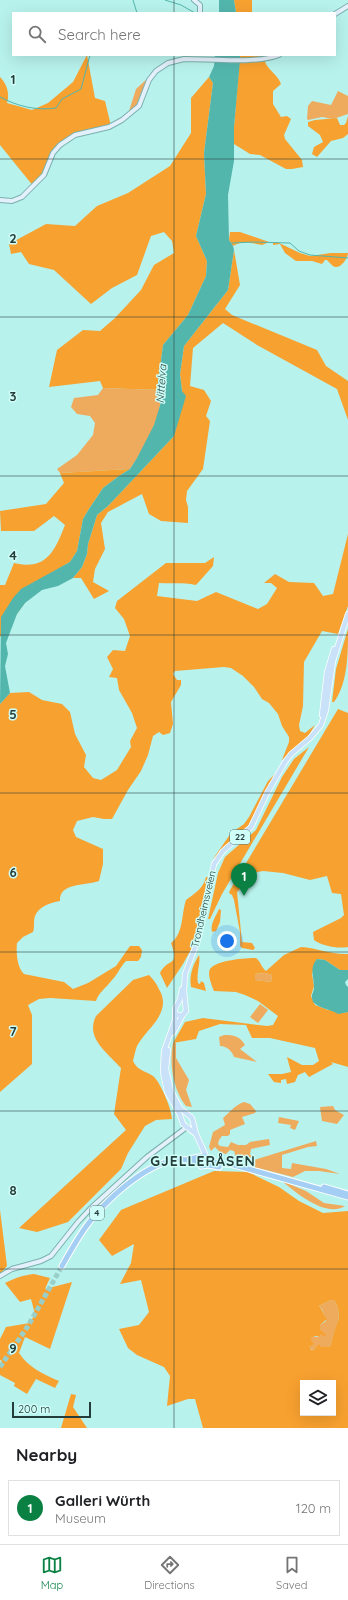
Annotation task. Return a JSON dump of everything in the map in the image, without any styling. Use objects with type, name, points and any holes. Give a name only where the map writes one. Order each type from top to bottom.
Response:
[{"type":"highway","name":"4","points":[[62,1266],[87,1225],[111,1199],[144,1172],[158,1166],[180,1161],[207,1158],[216,1163],[234,1165],[292,1180],[348,1197]]},
{"type":"highway","points":[[206,1165],[207,1158]]},
{"type":"highway","name":"4","points":[[198,1159],[202,1167],[206,1165],[241,1168]]},
{"type":"highway","name":"4","points":[[180,1161],[202,1170],[218,1167]]},
{"type":"highway","name":"4","points":[[292,1180],[348,1194]]},
{"type":"main road","points":[[194,0],[200,5],[200,12]]},
{"type":"main road","points":[[336,13],[348,6]]},
{"type":"main road","points":[[0,200],[12,201],[22,197],[44,175],[53,153],[60,145],[75,135],[109,127],[122,120],[139,106],[149,80],[156,71],[168,63],[187,57],[244,60],[267,59],[276,56]]},
{"type":"main road","name":"Trondheimsveien","points":[[178,1005],[181,996],[184,969],[199,938],[211,876],[216,861],[223,851],[253,825],[265,796],[285,762],[291,754],[321,725],[326,713],[331,669],[348,614]]},
{"type":"main road","name":"Trondheimsveien","points":[[186,1007],[184,980],[191,955]]},
{"type":"main road","points":[[178,1005],[182,1004],[186,1007]]},
{"type":"main road","name":"22","points":[[178,1005],[174,1009],[176,1014],[164,1050],[163,1068],[168,1092],[182,1122],[195,1133]]},
{"type":"main road","name":"22","points":[[186,1007],[186,1013],[182,1016],[171,1039],[167,1052],[166,1064],[173,1095],[180,1108],[192,1118],[195,1133],[207,1158]]},
{"type":"main road","points":[[176,1014],[182,1016]]},
{"type":"main road","points":[[178,1132],[184,1117],[188,1116]]},
{"type":"main road","points":[[0,1276],[12,1269],[41,1262],[51,1256],[86,1213],[143,1160],[169,1141],[178,1132],[193,1123]]},
{"type":"main road","points":[[198,1159],[202,1146]]},
{"type":"shaded area","points":[[234,0],[252,0],[252,12],[236,12]]},
{"type":"shaded area","points":[[87,56],[95,98],[105,101],[111,126],[75,135],[56,150],[50,163],[34,187],[0,145],[0,77],[7,89],[7,103],[32,110],[48,103],[73,82]]},
{"type":"shaded area","points":[[240,56],[269,56],[265,62],[281,84],[273,91],[273,104],[281,117],[287,116],[291,119],[284,135],[285,139],[302,160],[303,167],[286,169],[260,155],[250,154],[234,144]]},
{"type":"shaded area","points":[[209,77],[213,83],[204,153],[206,194],[196,236],[207,261],[206,276],[188,315],[163,345],[158,383],[160,390],[103,388],[100,381],[49,387],[57,350],[83,330],[100,331],[115,318],[141,290],[154,265],[174,253],[172,241],[164,232],[151,236],[137,275],[112,288],[91,304],[54,270],[29,264],[21,252],[11,254],[9,244],[46,224],[75,226],[97,206],[128,193],[170,166],[191,133],[191,98]]},
{"type":"shaded area","points":[[147,79],[136,106],[129,111],[136,89]]},
{"type":"shaded area","points":[[338,91],[348,96],[348,114],[333,119],[322,117],[307,119],[308,106],[312,101],[331,105]]},
{"type":"shaded area","points":[[348,116],[348,134],[343,138],[331,141],[317,157],[312,154],[314,147],[323,142],[320,135],[308,126],[308,122],[337,118],[340,125],[344,125]]},
{"type":"shaded area","points":[[230,232],[240,232],[269,242],[262,245],[244,243],[233,246],[229,240]]},
{"type":"shaded area","points":[[273,242],[279,243],[310,256],[331,253],[348,253],[348,255],[344,262],[338,267],[333,266],[327,260],[325,260],[322,264],[312,261],[296,261],[285,253],[280,244],[273,245]]},
{"type":"shaded area","points":[[234,250],[240,285],[225,309],[232,315],[317,350],[326,366],[348,381],[348,420],[337,389],[257,345],[223,323],[193,348],[190,386],[204,390],[211,401],[206,416],[210,421],[203,469],[187,491],[186,500],[188,507],[188,523],[161,521],[149,514],[142,494],[108,512],[101,523],[105,549],[95,569],[93,582],[109,591],[94,599],[81,578],[73,578],[82,567],[87,554],[88,544],[97,515],[108,506],[174,436],[182,391],[180,374],[184,346],[228,290]]},
{"type":"shaded area","points":[[103,388],[160,390],[161,400],[159,410],[147,442],[130,469],[60,473],[57,469],[77,455],[93,435],[95,423],[90,416],[77,414],[71,407],[74,398],[98,395]]},
{"type":"shaded area","points":[[130,469],[103,488],[83,519],[77,551],[70,562],[43,578],[0,637],[0,585],[5,585],[14,563],[25,565],[34,564],[48,557],[53,551],[65,525],[54,516],[34,531],[1,531],[0,511],[46,504],[64,483],[60,473]]},
{"type":"shaded area","points":[[348,534],[348,606],[338,634],[322,631],[304,662],[303,706],[299,725],[300,731],[305,733],[315,725],[309,735],[282,760],[289,742],[289,737],[282,726],[278,714],[269,703],[262,699],[254,687],[243,676],[231,668],[224,667],[175,671],[173,674],[177,680],[181,680],[181,685],[171,702],[173,724],[170,733],[163,735],[159,732],[153,736],[148,755],[141,771],[128,790],[112,819],[93,817],[77,821],[73,830],[76,837],[103,849],[103,864],[99,881],[68,888],[61,895],[60,901],[42,907],[39,910],[34,918],[33,932],[23,937],[17,943],[18,964],[24,974],[64,982],[73,989],[88,983],[116,966],[130,946],[139,946],[142,950],[141,957],[138,961],[126,961],[96,1001],[50,998],[39,999],[28,1005],[32,1015],[32,1064],[0,1092],[0,704],[10,693],[29,692],[42,700],[62,704],[70,712],[75,734],[86,755],[84,767],[93,778],[101,780],[117,770],[131,747],[130,741],[137,728],[132,713],[119,690],[117,678],[109,677],[113,669],[107,657],[113,650],[125,651],[130,636],[124,619],[115,608],[117,601],[166,563],[205,563],[214,557],[213,566],[196,585],[159,583],[157,596],[197,601],[216,592],[258,609],[267,604],[277,588],[271,583],[264,583],[275,574],[289,582],[314,583],[323,596],[333,594]]},
{"type":"shaded area","points":[[348,629],[345,677],[339,694],[334,702],[332,702],[336,669]]},
{"type":"shaded area","points":[[338,709],[348,713],[348,947],[340,948],[330,946],[321,944],[314,940],[313,932],[344,915],[341,894],[332,893],[327,876],[310,880],[283,873],[263,871],[243,875],[242,887],[237,892],[242,942],[252,943],[255,948],[253,950],[242,948],[240,946],[240,932],[234,900],[232,895],[229,893],[230,890]]},
{"type":"shaded area","points":[[309,747],[222,894],[210,919],[208,919],[218,873],[225,857],[256,830],[282,777],[294,759]]},
{"type":"shaded area","points":[[276,773],[248,826],[213,859],[231,833],[244,824],[268,781]]},
{"type":"shaded area","points":[[206,877],[208,877],[194,944],[167,988],[160,973],[166,965],[174,959],[171,943],[175,939],[180,929],[186,900],[201,888]]},
{"type":"shaded area","points":[[219,909],[221,910],[220,922],[216,931],[212,932],[213,923]]},
{"type":"shaded area","points":[[301,947],[348,954],[348,970],[340,970],[325,960],[317,959],[312,974],[314,986],[311,996],[315,1005],[338,1013],[348,1012],[348,1067],[331,1062],[333,1064],[309,1077],[305,1072],[298,1075],[295,1082],[287,1084],[286,1079],[281,1080],[281,1083],[274,1082],[268,1074],[282,1074],[291,1072],[287,1057],[302,1065],[313,1065],[319,1061],[315,1048],[270,1038],[252,1038],[246,1025],[220,1024],[199,1031],[196,1039],[173,1043],[185,1022],[203,1018],[267,1026],[273,1025],[278,1016],[258,1001],[236,992],[214,991],[210,980],[209,971],[218,963],[239,959],[256,958],[266,971],[284,955]],"holes":[[[265,973],[272,975],[271,982],[255,980],[255,974]]]},
{"type":"shaded area","points":[[199,955],[198,983],[200,984],[201,981],[204,983],[206,991],[191,987],[192,970]]},
{"type":"shaded area","points":[[265,973],[272,975],[271,982],[255,980],[255,974]]},
{"type":"shaded area","points":[[149,975],[156,983],[161,993],[163,1001],[162,1008],[160,1015],[137,1046],[133,1061],[139,1068],[156,1079],[165,1096],[172,1119],[156,1120],[145,1126],[128,1153],[121,1169],[68,1222],[37,1232],[19,1228],[126,1130],[114,1114],[121,1068],[95,1038],[93,1024],[96,1016],[133,980]]},
{"type":"shaded area","points":[[260,1004],[268,1010],[258,1023],[250,1017]]},
{"type":"shaded area","points":[[224,1035],[239,1038],[245,1045],[240,1049],[257,1062],[234,1057],[229,1049],[220,1046],[219,1037]]},
{"type":"shaded area","points":[[173,1043],[176,1043],[176,1058],[189,1080],[186,1090],[192,1107],[186,1106],[175,1084],[172,1067]]},
{"type":"shaded area","points":[[244,1102],[250,1104],[256,1111],[255,1113],[242,1117],[245,1124],[230,1130],[230,1134],[228,1136],[222,1136],[218,1144],[220,1146],[228,1147],[231,1142],[238,1145],[246,1145],[250,1142],[269,1139],[270,1145],[251,1149],[250,1155],[255,1155],[255,1157],[246,1159],[236,1158],[234,1151],[230,1150],[226,1154],[221,1153],[215,1147],[211,1151],[209,1147],[213,1132],[225,1125],[223,1118],[235,1107]]},
{"type":"shaded area","points":[[333,1106],[335,1110],[344,1115],[337,1124],[322,1121],[320,1107]]},
{"type":"shaded area","points":[[279,1117],[299,1121],[295,1130],[290,1128],[291,1125],[278,1123]]},
{"type":"shaded area","points":[[316,1141],[317,1146],[308,1147],[282,1155],[282,1168],[291,1169],[292,1163],[326,1169],[340,1174],[305,1171],[293,1177],[254,1167],[254,1160]]},
{"type":"shaded area","points":[[214,1171],[248,1172],[279,1187],[299,1201],[323,1213],[348,1211],[348,1428],[203,1428],[195,1399],[188,1399],[167,1406],[170,1376],[164,1367],[137,1355],[128,1348],[119,1329],[139,1325],[149,1312],[141,1280],[120,1284],[131,1263],[134,1244],[112,1256],[99,1240],[121,1210]],"holes":[[[334,1300],[338,1308],[339,1319],[331,1345],[328,1347],[321,1347],[319,1344],[314,1350],[311,1350],[309,1347],[314,1344],[311,1338],[314,1336],[320,1336],[321,1334],[324,1336],[326,1335],[320,1329],[320,1325],[327,1319],[319,1306]]]},
{"type":"shaded area","points":[[282,1181],[306,1191],[324,1203],[345,1206],[337,1209],[320,1207],[295,1192]]},
{"type":"shaded area","points":[[0,1210],[7,1266],[0,1274]]},
{"type":"shaded area","points":[[34,1274],[50,1278],[45,1289],[72,1282],[50,1349],[25,1337],[19,1353],[32,1367],[59,1381],[55,1388],[36,1379],[27,1394],[14,1386],[15,1383],[0,1375],[0,1366],[2,1361],[0,1360],[0,1339],[6,1327],[30,1323],[35,1314],[31,1299],[20,1302],[5,1283],[19,1277]]},
{"type":"shaded area","points":[[334,1300],[338,1308],[339,1319],[331,1345],[328,1347],[318,1347],[314,1350],[309,1349],[308,1347],[311,1346],[311,1338],[313,1336],[317,1337],[323,1333],[320,1329],[320,1325],[326,1321],[322,1309],[319,1306]]},
{"type":"shaded area","points":[[71,1394],[76,1395],[73,1407],[87,1428],[61,1428]]},
{"type":"water","points":[[219,0],[234,0],[236,12],[219,12]]},
{"type":"water","name":"Nittelva","points":[[215,56],[240,56],[234,127],[234,161],[228,195],[229,240],[234,250],[228,290],[184,346],[180,374],[182,391],[186,396],[174,436],[108,506],[97,515],[88,544],[87,554],[82,567],[73,578],[58,586],[42,590],[25,603],[17,614],[6,643],[8,654],[5,666],[10,693],[0,704],[1,617],[13,598],[21,589],[70,562],[77,551],[83,519],[89,509],[103,488],[130,469],[137,458],[154,425],[162,399],[158,383],[163,345],[188,315],[206,276],[207,261],[196,236],[206,194],[204,153],[213,83],[209,77],[214,66]]},
{"type":"water","points":[[317,959],[325,960],[340,970],[348,970],[348,979],[345,982],[348,987],[348,1012],[338,1014],[313,1002],[312,995],[314,987],[312,972],[313,966]]},
{"type":"waterway","points":[[133,0],[137,12]]},
{"type":"waterway","points":[[165,0],[181,5],[193,12]]},
{"type":"waterway","points":[[0,97],[27,107],[41,109],[56,108],[62,99],[81,89],[90,56]]},
{"type":"waterway","points":[[231,243],[290,243],[299,251],[310,255],[348,258]]},
{"type":"tunnel","points":[[0,1367],[28,1326],[62,1266]]},
{"type":"place","name":"Galleri Würth","points":[[244,896]]},
{"type":"district","name":"GJELLERÅSEN","points":[[203,1161]]}]
